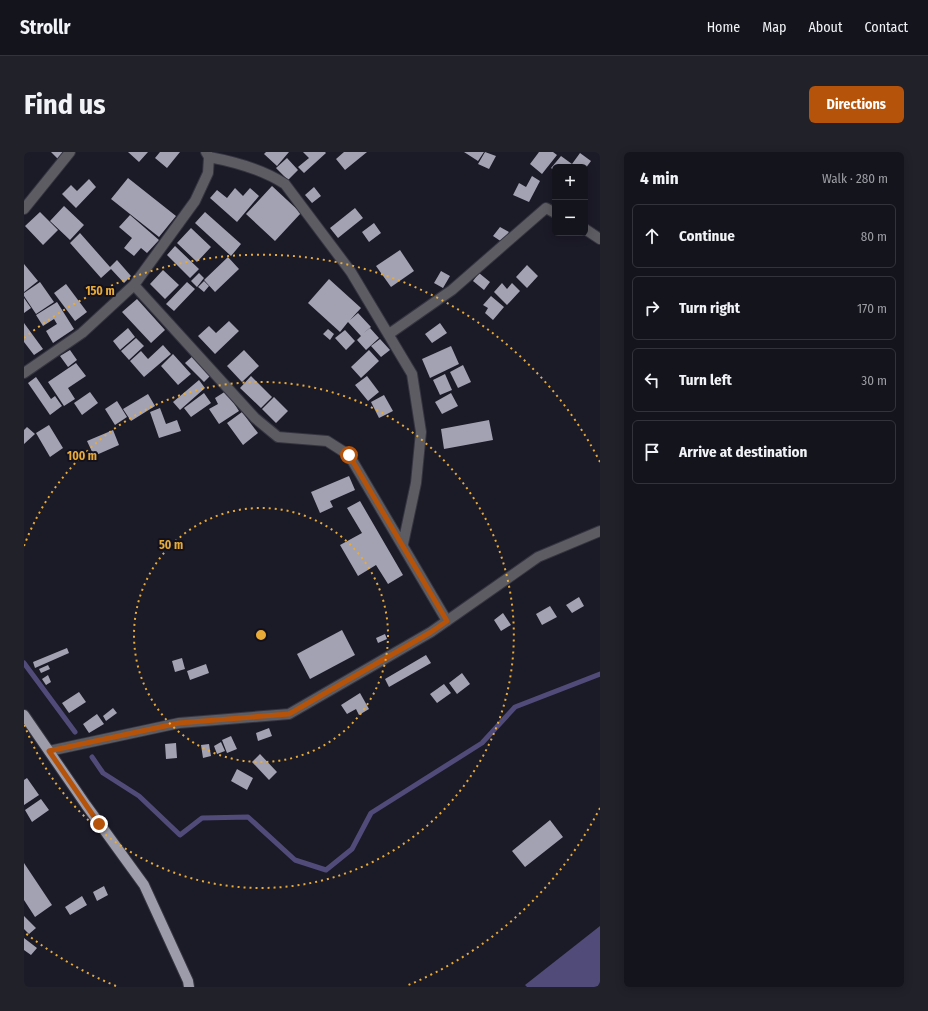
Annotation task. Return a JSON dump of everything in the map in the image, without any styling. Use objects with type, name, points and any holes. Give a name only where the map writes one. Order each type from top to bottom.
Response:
[{"type":"main road","points":[[24,715],[144,886],[189,987]]},
{"type":"street","points":[[24,209],[70,152]]},
{"type":"street","points":[[24,373],[82,333],[134,285],[195,201],[208,173],[208,155],[239,163],[275,177],[285,184],[351,272],[412,374],[422,432],[416,483],[403,544]]},
{"type":"street","points":[[388,334],[452,290],[546,208],[552,211]]},
{"type":"street","points":[[588,231],[600,239]]},
{"type":"street","points":[[134,285],[255,418],[278,437],[327,442],[349,455],[403,544],[447,621]]},
{"type":"street","points":[[49,751],[179,723],[289,714],[431,632],[538,557],[600,531]]},
{"type":"shaded area","points":[[600,926],[600,987],[527,987],[525,985]]},
{"type":"building","points":[[51,152],[64,152],[58,159]]},
{"type":"building","points":[[128,152],[148,152],[139,162]]},
{"type":"building","points":[[160,152],[180,152],[167,168],[155,158]]},
{"type":"building","points":[[266,152],[289,152],[277,166],[264,154]]},
{"type":"building","points":[[303,152],[326,153],[304,173],[298,167],[309,158]]},
{"type":"building","points":[[344,152],[367,152],[345,170],[336,159]]},
{"type":"building","points":[[464,152],[484,152],[478,161]]},
{"type":"building","points":[[485,152],[496,156],[489,169],[478,164]]},
{"type":"building","points":[[539,152],[553,152],[557,155],[542,174],[530,164]]},
{"type":"building","points":[[580,153],[591,161],[588,165],[572,164]]},
{"type":"building","points":[[561,156],[572,164],[554,164]]},
{"type":"building","points":[[287,158],[298,170],[288,180],[276,168]]},
{"type":"building","points":[[532,176],[540,181],[529,202],[513,195],[519,183],[526,187]]},
{"type":"building","points":[[128,178],[176,216],[159,237],[111,199]]},
{"type":"building","points":[[89,179],[96,187],[76,208],[62,194],[71,185],[77,191]]},
{"type":"building","points":[[272,186],[301,213],[275,241],[246,214]]},
{"type":"building","points":[[314,187],[321,196],[312,203],[305,195]]},
{"type":"building","points":[[235,188],[243,196],[250,188],[259,196],[237,222],[210,198],[217,190],[227,198]]},
{"type":"building","points":[[64,206],[84,225],[70,240],[50,221]]},
{"type":"building","points":[[355,208],[363,218],[338,238],[330,228]]},
{"type":"building","points":[[40,212],[58,230],[43,245],[25,226]]},
{"type":"building","points":[[205,212],[241,244],[231,256],[195,223]]},
{"type":"building","points":[[130,215],[159,240],[147,253],[141,248],[134,256],[124,248],[132,238],[119,227]]},
{"type":"building","points":[[374,223],[381,233],[369,242],[362,232]]},
{"type":"building","points":[[500,227],[509,232],[502,242],[493,236]]},
{"type":"building","points":[[191,228],[211,247],[197,262],[177,243]]},
{"type":"building","points":[[80,233],[110,267],[117,260],[131,276],[124,283],[111,269],[101,278],[70,243]]},
{"type":"building","points":[[175,246],[199,269],[190,278],[167,255]]},
{"type":"building","points":[[400,250],[414,271],[391,287],[376,266]]},
{"type":"building","points":[[228,257],[239,269],[215,292],[204,280]]},
{"type":"building","points":[[24,264],[38,281],[24,292]]},
{"type":"building","points":[[527,265],[538,276],[527,288],[516,277]]},
{"type":"building","points":[[163,270],[179,285],[165,299],[150,284]]},
{"type":"building","points":[[441,271],[450,276],[443,288],[434,283]]},
{"type":"building","points":[[199,273],[204,278],[197,287],[191,281]]},
{"type":"building","points":[[479,273],[490,282],[484,290],[473,281]]},
{"type":"building","points":[[329,279],[361,308],[350,320],[358,313],[371,327],[362,334],[370,328],[379,338],[366,350],[357,340],[361,336],[348,322],[340,332],[308,303]]},
{"type":"building","points":[[204,281],[209,286],[204,292],[198,287]]},
{"type":"building","points":[[40,282],[54,302],[36,314],[24,296],[24,293]]},
{"type":"building","points":[[187,282],[195,289],[174,311],[166,304]]},
{"type":"building","points":[[502,283],[507,289],[512,283],[520,291],[507,305],[494,292]]},
{"type":"building","points":[[66,284],[87,312],[75,321],[54,293]]},
{"type":"building","points":[[491,296],[504,307],[493,320],[485,313],[488,308],[483,305]]},
{"type":"building","points":[[24,298],[31,308],[24,313]]},
{"type":"building","points":[[137,299],[165,330],[151,343],[122,312]]},
{"type":"building","points":[[57,302],[74,329],[53,343],[46,331],[57,324],[54,319],[43,326],[36,315]]},
{"type":"building","points":[[229,321],[239,331],[215,354],[198,336],[209,326],[216,333]]},
{"type":"building","points":[[24,323],[43,349],[34,355],[24,342]]},
{"type":"building","points":[[440,323],[447,333],[432,343],[425,334]]},
{"type":"building","points":[[128,328],[135,337],[120,350],[113,341]]},
{"type":"building","points":[[328,329],[334,334],[330,340],[323,334]]},
{"type":"building","points":[[345,330],[355,341],[346,350],[335,338]]},
{"type":"building","points":[[136,338],[144,346],[129,360],[121,351]]},
{"type":"building","points":[[380,339],[390,350],[381,357],[371,346]]},
{"type":"building","points":[[163,345],[171,354],[144,377],[130,361],[141,351],[148,359]]},
{"type":"building","points":[[451,346],[459,364],[430,378],[422,359]]},
{"type":"building","points":[[70,350],[77,360],[68,367],[60,356]]},
{"type":"building","points":[[244,350],[259,366],[242,382],[227,366]]},
{"type":"building","points":[[369,350],[379,361],[361,378],[351,367]]},
{"type":"building","points":[[173,354],[191,374],[178,385],[161,366]]},
{"type":"building","points":[[194,355],[212,374],[204,382],[185,363]]},
{"type":"building","points":[[76,363],[86,376],[68,388],[75,399],[64,406],[48,382]]},
{"type":"building","points":[[463,365],[471,382],[458,388],[450,372]]},
{"type":"building","points":[[445,374],[452,390],[440,395],[433,380]]},
{"type":"building","points":[[251,376],[272,397],[261,408],[240,388]]},
{"type":"building","points":[[367,376],[379,392],[368,401],[355,385]]},
{"type":"building","points":[[36,377],[51,399],[55,396],[62,406],[50,415],[28,383]]},
{"type":"building","points":[[199,380],[205,388],[180,410],[173,402]]},
{"type":"building","points":[[226,391],[239,411],[219,424],[209,409],[218,404],[215,398]]},
{"type":"building","points":[[90,392],[98,403],[82,415],[74,403]]},
{"type":"building","points":[[204,393],[211,403],[191,417],[184,408]]},
{"type":"building","points":[[451,393],[458,406],[442,414],[435,402]]},
{"type":"building","points":[[148,394],[155,406],[131,421],[123,409]]},
{"type":"building","points":[[384,395],[393,411],[379,418],[371,402]]},
{"type":"building","points":[[274,397],[288,411],[276,423],[262,409]]},
{"type":"building","points":[[117,401],[127,417],[115,425],[105,409]]},
{"type":"building","points":[[160,408],[166,424],[177,420],[181,431],[159,438],[150,412]]},
{"type":"building","points":[[242,412],[258,433],[243,445],[227,423]]},
{"type":"building","points":[[489,420],[493,440],[444,449],[441,429]]},
{"type":"building","points":[[49,425],[63,448],[50,457],[36,433]]},
{"type":"building","points":[[27,427],[35,434],[24,444],[24,430]]},
{"type":"building","points":[[113,430],[119,445],[94,456],[87,441]]},
{"type":"building","points":[[349,476],[355,490],[330,501],[333,507],[320,513],[311,492]]},
{"type":"building","points":[[360,501],[403,575],[388,584],[376,565],[358,576],[340,545],[362,533],[347,508]]},
{"type":"building","points":[[579,597],[584,606],[572,613],[566,605]]},
{"type":"building","points":[[550,606],[557,617],[542,625],[536,614]]},
{"type":"building","points":[[503,613],[511,625],[501,631],[494,620]]},
{"type":"building","points":[[342,630],[355,655],[310,679],[297,654]]},
{"type":"building","points":[[385,634],[387,639],[378,643],[376,638]]},
{"type":"building","points":[[67,648],[69,653],[35,668],[33,662]]},
{"type":"building","points":[[426,655],[431,663],[389,687],[385,679]]},
{"type":"building","points":[[182,658],[185,669],[175,672],[172,661]]},
{"type":"building","points":[[206,664],[209,673],[190,680],[187,671]]},
{"type":"building","points":[[48,665],[50,669],[41,673],[39,669]]},
{"type":"building","points":[[462,673],[470,684],[457,694],[449,683]]},
{"type":"building","points":[[48,675],[51,682],[46,685],[42,679]]},
{"type":"building","points":[[444,684],[451,693],[437,703],[430,694]]},
{"type":"building","points":[[79,692],[86,702],[69,713],[62,703]]},
{"type":"building","points":[[360,693],[369,709],[359,715],[356,709],[347,714],[341,705]]},
{"type":"building","points":[[113,708],[117,713],[106,721],[103,716]]},
{"type":"building","points":[[97,714],[104,724],[89,733],[83,724]]},
{"type":"building","points":[[269,728],[272,736],[258,741],[256,733]]},
{"type":"building","points":[[231,736],[237,749],[227,753],[222,740]]},
{"type":"building","points":[[221,742],[225,751],[217,754],[214,746]]},
{"type":"building","points":[[176,743],[177,758],[166,759],[165,744]]},
{"type":"building","points":[[209,744],[211,756],[203,758],[201,745]]},
{"type":"building","points":[[260,754],[277,772],[269,780],[252,762]]},
{"type":"building","points":[[237,769],[253,778],[247,790],[231,781]]},
{"type":"building","points":[[27,778],[39,795],[24,805],[24,780]]},
{"type":"building","points":[[41,799],[49,810],[32,822],[25,810]]},
{"type":"building","points":[[550,820],[563,837],[525,867],[512,851]]},
{"type":"building","points":[[24,863],[52,905],[35,917],[24,900]]},
{"type":"building","points":[[104,886],[108,895],[97,901],[93,892]]},
{"type":"building","points":[[82,896],[87,905],[70,915],[65,907]]},
{"type":"building","points":[[24,916],[36,928],[29,934],[24,929]]},
{"type":"building","points":[[24,938],[37,948],[31,955],[24,950]]},
{"type":"waterway","points":[[24,663],[75,732]]},
{"type":"waterway","points":[[92,757],[103,773],[139,796],[180,835],[202,818],[248,817],[295,860],[326,870],[352,849],[371,813],[482,743],[515,707],[600,674]]},
{"type":"route","points":[[99,824],[49,751],[179,723],[289,714],[431,632],[447,621],[349,455]]}]
